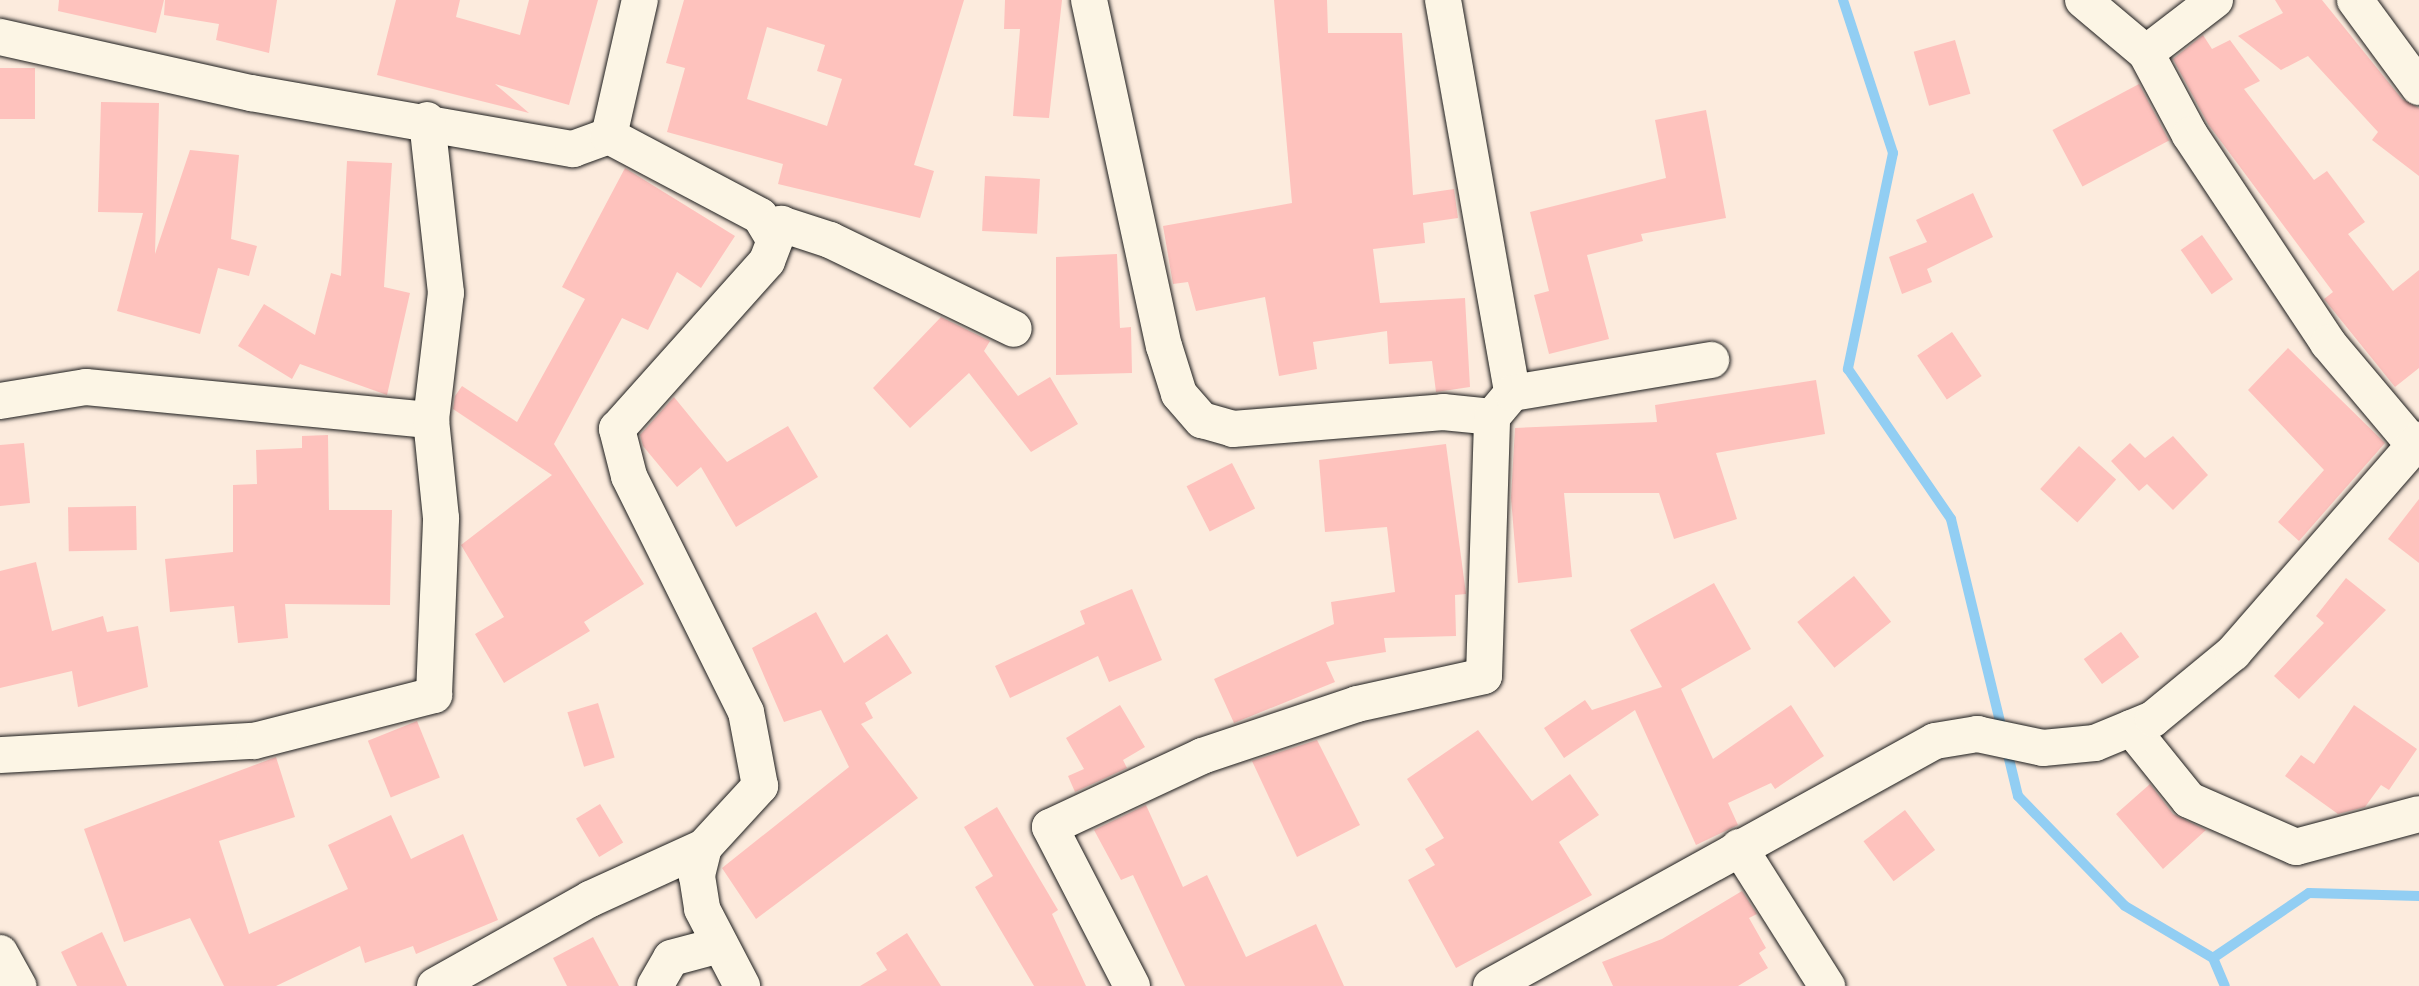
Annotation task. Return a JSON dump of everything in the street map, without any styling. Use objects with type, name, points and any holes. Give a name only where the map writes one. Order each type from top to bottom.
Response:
[{"type":"street","points":[[609,136],[640,0]]},
{"type":"street","points":[[1089,0],[1164,346],[1179,394],[1202,420],[1233,429],[1443,412],[1502,405],[1711,360]]},
{"type":"street","points":[[1132,986],[1050,827],[1202,756],[1357,704],[1484,676],[1502,405],[1443,0]]},
{"type":"street","points":[[1491,986],[1935,741],[1977,734],[2043,748],[2095,743],[2131,728],[2233,653],[2416,443],[2328,343],[2190,135],[2146,53],[2083,0]]},
{"type":"street","points":[[2146,53],[2215,0]]},
{"type":"street","points":[[2355,0],[2419,87]]},
{"type":"street","points":[[0,37],[251,93],[427,120],[573,149],[609,136],[760,216],[772,236],[767,261],[617,429],[629,476],[746,712],[760,759],[760,786],[704,847],[492,972],[435,986]]},
{"type":"street","points":[[0,755],[254,741],[434,695],[441,518],[431,420],[446,293],[427,120]]},
{"type":"street","points":[[772,236],[792,224],[1014,329]]},
{"type":"street","points":[[0,401],[86,387],[431,420]]},
{"type":"street","points":[[2131,728],[2189,800],[2296,847],[2419,814]]},
{"type":"street","points":[[704,847],[697,876],[702,909],[742,986]]},
{"type":"street","points":[[1739,847],[1827,986]]},
{"type":"street","points":[[655,986],[671,958],[720,945]]},
{"type":"street","points":[[0,953],[18,986]]},
{"type":"building","points":[[59,0],[164,0],[156,33],[58,11]]},
{"type":"building","points":[[165,0],[277,0],[269,53],[216,40],[219,24],[164,15]]},
{"type":"building","points":[[396,0],[460,0],[456,17],[520,35],[529,0],[598,0],[569,105],[495,84],[529,113],[377,75]]},
{"type":"building","points":[[684,0],[964,0],[914,165],[934,171],[920,218],[778,184],[783,164],[667,132],[685,68],[666,63]],"holes":[[[767,27],[825,45],[817,71],[842,79],[827,126],[747,99]]]},
{"type":"building","points":[[1005,0],[1062,0],[1049,118],[1013,116],[1020,29],[1004,29]]},
{"type":"building","points":[[1274,0],[1327,0],[1328,33],[1402,33],[1413,195],[1454,189],[1458,218],[1423,223],[1425,243],[1373,249],[1380,303],[1465,298],[1470,387],[1436,392],[1432,361],[1389,364],[1387,331],[1313,342],[1317,369],[1279,376],[1265,297],[1196,311],[1188,282],[1173,284],[1163,226],[1292,203]]},
{"type":"building","points":[[2275,0],[2322,0],[2402,99],[2419,108],[2419,176],[2372,140],[2378,132],[2308,56],[2281,70],[2238,36],[2283,13]]},
{"type":"building","points":[[2203,35],[2212,49],[2230,40],[2260,81],[2244,89],[2314,180],[2327,171],[2365,222],[2348,234],[2393,291],[2419,270],[2419,368],[2395,387],[2324,299],[2333,292],[2208,124],[2173,59]]},
{"type":"building","points":[[1955,40],[1970,94],[1929,106],[1914,52]]},
{"type":"building","points":[[0,68],[35,68],[35,119],[0,119]]},
{"type":"building","points":[[2139,84],[2169,141],[2083,187],[2052,130]]},
{"type":"building","points":[[101,102],[159,103],[155,254],[190,150],[239,155],[231,239],[257,246],[249,276],[218,268],[200,334],[117,311],[143,213],[98,212]]},
{"type":"building","points":[[1706,110],[1726,218],[1641,234],[1643,241],[1587,255],[1609,339],[1549,354],[1534,295],[1549,291],[1530,212],[1666,178],[1655,120]]},
{"type":"building","points":[[347,161],[392,163],[384,287],[410,293],[387,395],[300,364],[292,379],[238,346],[264,304],[315,335],[331,273],[341,276]]},
{"type":"building","points":[[625,168],[735,236],[701,288],[677,272],[648,330],[622,318],[554,444],[644,584],[584,622],[590,631],[504,683],[475,634],[504,617],[461,545],[552,475],[453,409],[455,396],[462,386],[517,422],[585,299],[562,287]]},
{"type":"building","points":[[985,176],[1040,179],[1037,234],[982,231]]},
{"type":"building","points":[[1973,193],[1993,237],[1927,269],[1932,282],[1902,294],[1889,257],[1927,242],[1916,220]]},
{"type":"building","points":[[2202,235],[2233,279],[2212,294],[2181,250]]},
{"type":"building","points":[[1117,254],[1120,328],[1131,327],[1132,373],[1056,375],[1056,257]]},
{"type":"building","points":[[941,317],[990,341],[984,351],[1018,396],[1050,377],[1078,424],[1031,452],[969,373],[910,428],[873,388]]},
{"type":"building","points":[[1952,332],[1982,376],[1947,399],[1917,355]]},
{"type":"building","points":[[2288,348],[2385,443],[2299,541],[2278,522],[2324,470],[2248,390]]},
{"type":"building","points":[[1816,380],[1825,434],[1716,453],[1737,519],[1674,539],[1659,493],[1564,493],[1572,577],[1518,583],[1511,498],[1515,428],[1657,422],[1655,405]]},
{"type":"building","points":[[674,397],[727,462],[788,426],[818,477],[736,527],[701,467],[677,487],[643,446],[640,435]]},
{"type":"building","points":[[328,435],[329,510],[392,510],[390,605],[285,604],[288,638],[238,643],[234,606],[170,612],[165,559],[233,552],[233,485],[257,484],[256,450],[302,448],[302,436]]},
{"type":"building","points":[[2173,436],[2208,475],[2173,510],[2147,484],[2139,491],[2111,461],[2130,443],[2145,458]]},
{"type":"building","points":[[24,443],[30,503],[0,506],[0,445]]},
{"type":"building","points":[[1446,444],[1466,594],[1455,595],[1456,636],[1384,638],[1386,652],[1326,662],[1335,682],[1234,723],[1214,679],[1334,624],[1331,602],[1395,592],[1387,527],[1325,532],[1319,460]]},
{"type":"building","points":[[2079,446],[2116,479],[2077,523],[2040,489]]},
{"type":"building","points":[[1232,463],[1255,508],[1210,532],[1187,486]]},
{"type":"building","points":[[2419,499],[2419,563],[2388,539]]},
{"type":"building","points":[[136,506],[137,550],[69,551],[68,507]]},
{"type":"building","points":[[36,562],[52,631],[103,616],[107,632],[138,626],[148,687],[78,707],[72,671],[0,688],[0,571]]},
{"type":"building","points":[[1854,576],[1891,622],[1834,668],[1797,622]]},
{"type":"building","points":[[2346,578],[2386,610],[2299,699],[2274,676],[2324,623],[2316,616]]},
{"type":"building","points":[[1714,583],[1751,649],[1681,689],[1713,759],[1791,705],[1824,756],[1775,789],[1771,783],[1728,803],[1738,825],[1696,845],[1635,710],[1564,758],[1544,728],[1585,700],[1592,710],[1662,687],[1630,630]]},
{"type":"building","points":[[1132,589],[1162,660],[1109,682],[1098,656],[1010,698],[995,666],[1085,624],[1080,611]]},
{"type":"building","points":[[816,612],[844,663],[887,634],[912,673],[865,703],[873,718],[861,724],[918,798],[756,919],[722,868],[849,767],[821,710],[784,722],[752,648]]},
{"type":"building","points":[[2121,632],[2139,657],[2102,684],[2084,659]]},
{"type":"building","points":[[598,703],[615,758],[584,767],[567,712]]},
{"type":"building","points":[[1120,705],[1145,747],[1123,760],[1127,768],[1075,792],[1068,776],[1084,769],[1066,738]]},
{"type":"building","points":[[2354,705],[2417,749],[2389,790],[2381,785],[2365,807],[2338,814],[2285,776],[2301,755],[2314,764]]},
{"type":"building","points":[[417,721],[440,778],[391,797],[368,741]]},
{"type":"building","points":[[1478,730],[1532,801],[1570,774],[1599,815],[1559,842],[1592,895],[1456,968],[1408,880],[1435,865],[1425,849],[1444,838],[1407,779]]},
{"type":"building","points":[[1317,740],[1360,825],[1297,857],[1252,761]]},
{"type":"building","points":[[276,757],[295,817],[219,841],[249,934],[348,889],[328,845],[391,815],[411,859],[463,834],[498,920],[416,954],[413,946],[365,963],[360,946],[276,986],[224,986],[190,918],[124,942],[84,829]]},
{"type":"building","points":[[2150,784],[2173,814],[2206,830],[2163,869],[2116,814]]},
{"type":"building","points":[[600,804],[623,843],[599,857],[576,818]]},
{"type":"building","points":[[1146,805],[1183,887],[1207,875],[1246,957],[1316,924],[1344,986],[1185,986],[1133,875],[1121,880],[1094,830]]},
{"type":"building","points":[[997,807],[1058,910],[1052,914],[1086,986],[1034,986],[975,887],[993,876],[964,827]]},
{"type":"building","points":[[1905,810],[1935,850],[1894,881],[1863,841]]},
{"type":"building","points":[[1742,891],[1757,914],[1749,918],[1766,948],[1759,953],[1768,968],[1738,986],[1613,986],[1602,962],[1662,939]]},
{"type":"building","points":[[102,932],[127,986],[77,986],[61,952]]},
{"type":"building","points":[[907,933],[941,986],[860,986],[887,970],[876,953]]},
{"type":"building","points":[[593,937],[619,986],[567,986],[553,958]]},
{"type":"waterway","points":[[1843,0],[1893,153],[1848,369],[1951,519],[2018,796],[2125,906],[2213,958],[2225,986]]},
{"type":"waterway","points":[[2213,958],[2309,893],[2419,896]]}]
